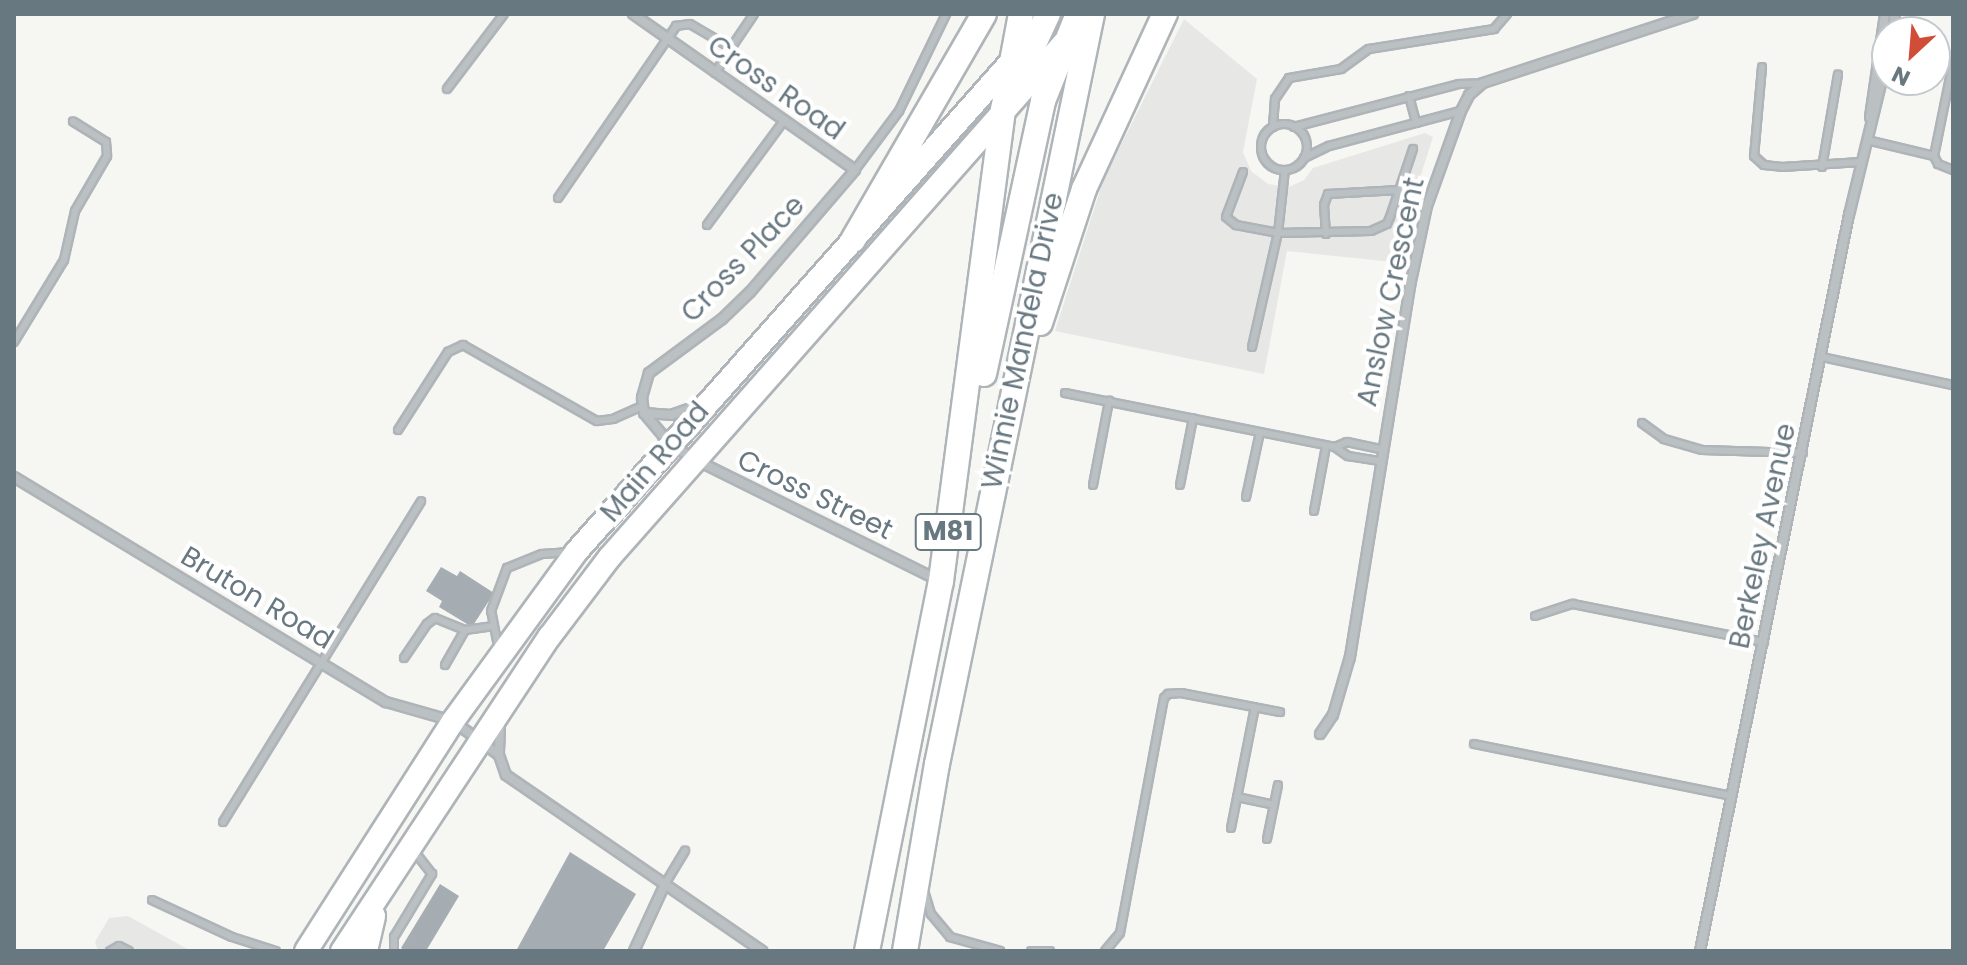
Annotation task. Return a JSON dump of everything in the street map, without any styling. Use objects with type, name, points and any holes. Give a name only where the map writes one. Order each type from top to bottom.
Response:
[{"type":"main road","points":[[853,240],[938,99],[984,14]]},
{"type":"main road","name":"Winnie Mandela Drive","points":[[867,951],[941,581],[1003,110],[1021,14]]},
{"type":"main road","points":[[956,472],[976,414],[1043,101],[1062,45],[1078,14]]},
{"type":"main road","name":"Main Road","points":[[342,951],[412,847],[491,748],[504,707],[550,636],[609,558],[1091,14]]},
{"type":"main road","name":"Winnie Mandela Drive","points":[[905,951],[937,764],[1091,14]]},
{"type":"main road","points":[[1009,403],[1089,176],[1165,14]]},
{"type":"main road","points":[[1003,110],[1048,19]]},
{"type":"main road","name":"Main Road","points":[[306,951],[453,721],[577,551],[1048,19]]},
{"type":"main road","points":[[888,951],[924,779],[937,764]]},
{"type":"main road","points":[[366,951],[383,888]]},
{"type":"street","name":"Cross Road","points":[[633,14],[855,170]]},
{"type":"street","points":[[1483,83],[1693,14]]},
{"type":"street","name":"Berkeley Avenue","points":[[1869,130],[1885,14]]},
{"type":"street","name":"Anslow Crescent","points":[[1320,734],[1333,715],[1350,657],[1381,449],[1427,206],[1461,111],[1469,95],[1483,83]]},
{"type":"street","name":"Berkeley Avenue","points":[[1700,951],[1861,162],[1878,96]]},
{"type":"street","name":"Cross Place","points":[[643,410],[649,373],[722,319],[750,292],[855,170]]},
{"type":"street","points":[[643,410],[678,414],[709,401]]},
{"type":"street","points":[[643,410],[671,445]]},
{"type":"street","name":"Cross Street","points":[[671,445],[941,581]]},
{"type":"street","name":"Bruton Road","points":[[14,477],[386,702],[453,721],[491,748],[506,775],[550,809],[762,951]]},
{"type":"street","points":[[634,951],[665,884]]},
{"type":"lane","points":[[447,89],[504,14]]},
{"type":"lane","points":[[715,73],[754,14]]},
{"type":"lane","points":[[855,170],[899,111],[946,14]]},
{"type":"lane","points":[[1285,170],[1270,165],[1262,153],[1263,138],[1273,127],[1275,99],[1289,78],[1341,69],[1369,49],[1494,29],[1507,14]]},
{"type":"lane","points":[[558,198],[665,37],[681,23],[690,24],[731,48]]},
{"type":"lane","points":[[1953,63],[1934,156],[1938,164],[1953,170]]},
{"type":"lane","points":[[1762,67],[1754,156],[1764,165],[1822,167],[1861,162]]},
{"type":"lane","points":[[1822,167],[1838,74]]},
{"type":"lane","points":[[1273,127],[1294,127],[1459,84],[1483,83]]},
{"type":"lane","points":[[1409,96],[1416,123]]},
{"type":"lane","points":[[1285,170],[1329,146],[1461,111]]},
{"type":"lane","points":[[14,342],[64,260],[75,211],[107,156],[106,142],[73,121]]},
{"type":"lane","points":[[707,225],[783,122]]},
{"type":"lane","points":[[1294,127],[1304,137],[1304,158]]},
{"type":"lane","points":[[1867,140],[1934,156]]},
{"type":"lane","points":[[1243,172],[1226,217],[1236,225],[1278,233],[1326,234],[1380,228],[1390,217],[1413,149]]},
{"type":"lane","points":[[1252,347],[1278,233],[1285,170]]},
{"type":"lane","points":[[1326,234],[1324,205],[1328,194],[1399,190]]},
{"type":"lane","points":[[398,430],[448,352],[463,345],[597,421],[643,410]]},
{"type":"lane","points":[[1822,357],[1953,385]]},
{"type":"lane","points":[[1065,393],[1335,447],[1348,456],[1379,461]]},
{"type":"lane","points":[[1093,485],[1109,401]]},
{"type":"lane","points":[[1180,485],[1193,418]]},
{"type":"lane","points":[[1642,423],[1664,439],[1702,450],[1803,453]]},
{"type":"lane","points":[[1246,497],[1260,432]]},
{"type":"lane","points":[[1335,447],[1347,442],[1381,449]]},
{"type":"lane","points":[[1314,511],[1326,446]]},
{"type":"lane","points":[[223,822],[324,664],[421,501]]},
{"type":"lane","points":[[500,654],[492,626],[494,596],[510,565],[542,554],[577,551]]},
{"type":"lane","points":[[1535,616],[1573,604],[1764,642]]},
{"type":"lane","points":[[404,658],[427,624],[435,618],[465,630],[492,626]]},
{"type":"lane","points":[[445,665],[465,630]]},
{"type":"lane","points":[[1105,951],[1120,933],[1164,698],[1181,693],[1280,712]]},
{"type":"lane","points":[[1231,828],[1255,707]]},
{"type":"lane","points":[[1474,744],[1732,796]]},
{"type":"lane","points":[[1267,839],[1278,785]]},
{"type":"lane","points":[[1237,797],[1274,805]]},
{"type":"lane","points":[[394,951],[394,937],[432,874],[412,847]]},
{"type":"lane","points":[[665,884],[685,851]]},
{"type":"lane","points":[[917,873],[931,914],[941,929],[958,942],[1000,951]]},
{"type":"lane","points":[[152,900],[232,937],[276,951]]},
{"type":"lane","points":[[110,951],[115,946],[129,951]]},
{"type":"lane","points":[[1031,951],[1050,951]]},
{"type":"shaded area","points":[[1184,19],[1257,79],[1243,152],[1251,171],[1268,184],[1289,187],[1304,180],[1313,168],[1425,133],[1433,137],[1393,262],[1287,251],[1264,374],[1055,331],[1103,181]]},
{"type":"shaded area","points":[[128,916],[191,951],[98,951],[95,942],[109,918]]},
{"type":"building","points":[[441,567],[457,576],[460,571],[494,593],[472,627],[439,607],[442,601],[426,591]]},
{"type":"building","points":[[570,852],[636,894],[603,951],[516,951]]},
{"type":"building","points":[[440,884],[459,896],[426,951],[406,951],[401,948]]}]
